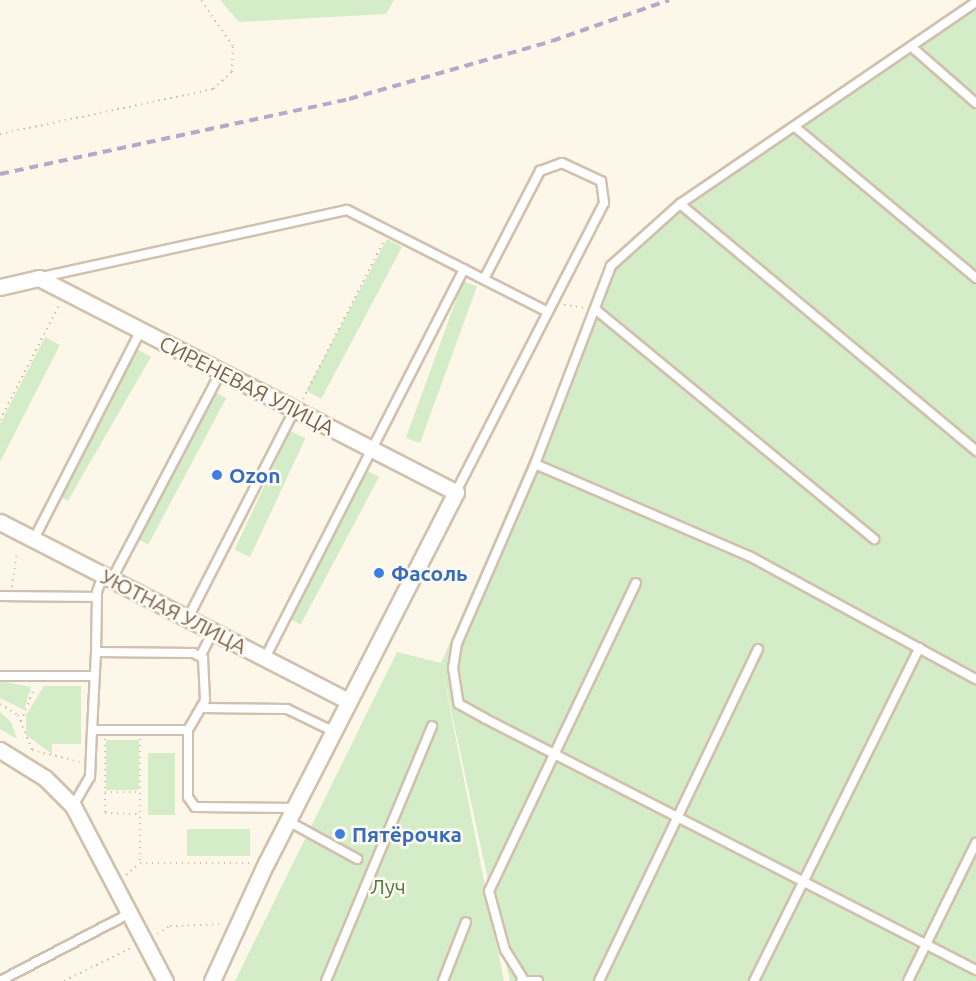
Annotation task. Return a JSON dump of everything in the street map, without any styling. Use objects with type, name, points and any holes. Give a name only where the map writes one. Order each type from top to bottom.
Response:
[{"type":"street","points":[[0,287],[39,278]]},
{"type":"street","name":"СИРЕНЕВАЯ УЛИЦА","points":[[39,278],[456,492]]},
{"type":"street","points":[[212,981],[267,863],[456,492]]},
{"type":"street","name":"УЮТНАЯ УЛИЦА","points":[[0,522],[349,701]]},
{"type":"street","points":[[0,750],[45,778],[73,806],[165,981]]},
{"type":"lane","points":[[976,2],[914,49],[680,204],[611,266],[535,464],[457,643],[453,668],[459,704],[681,815],[803,882],[976,970]]},
{"type":"lane","points":[[914,49],[976,103]]},
{"type":"lane","points":[[795,127],[976,278]]},
{"type":"lane","points":[[456,492],[606,196],[601,182],[567,164],[540,171],[484,279]]},
{"type":"lane","points":[[680,204],[976,451]]},
{"type":"lane","points":[[39,278],[348,210],[548,312]]},
{"type":"lane","points":[[264,658],[464,269]]},
{"type":"lane","points":[[595,309],[874,539]]},
{"type":"lane","points":[[34,539],[141,330]]},
{"type":"lane","points":[[73,806],[91,767],[92,676],[96,652],[97,597],[221,371]]},
{"type":"lane","points":[[188,618],[296,410]]},
{"type":"lane","points":[[535,464],[749,556],[976,679]]},
{"type":"lane","points":[[538,981],[522,979],[505,950],[489,891],[636,584]]},
{"type":"lane","points":[[3,596],[97,597]]},
{"type":"lane","points":[[201,655],[213,631]]},
{"type":"lane","points":[[754,981],[918,648]]},
{"type":"lane","points":[[599,981],[681,815],[758,649]]},
{"type":"lane","points":[[96,652],[201,655]]},
{"type":"lane","points":[[201,655],[205,662],[202,708],[188,730],[188,796],[195,807],[291,815],[357,859]]},
{"type":"lane","points":[[0,676],[92,676]]},
{"type":"lane","points":[[202,708],[287,709],[333,731]]},
{"type":"lane","points":[[326,981],[432,726]]},
{"type":"lane","points":[[92,730],[188,730]]},
{"type":"lane","points":[[908,981],[976,843]]},
{"type":"lane","points":[[0,981],[130,913]]},
{"type":"lane","points":[[443,981],[466,922]]},
{"type":"path","points":[[0,134],[213,89],[232,72],[233,46],[201,0]]},
{"type":"path","points":[[296,410],[390,231]]},
{"type":"path","points":[[0,420],[66,292]]},
{"type":"path","points":[[553,301],[595,309]]},
{"type":"path","points":[[3,596],[15,578],[17,551]]},
{"type":"path","points":[[37,676],[21,721],[25,742],[35,753],[91,767]]},
{"type":"path","points":[[0,704],[21,721]]},
{"type":"path","points":[[105,730],[106,813],[140,814]]},
{"type":"path","points":[[140,730],[140,863]]},
{"type":"path","points":[[105,792],[140,792]]},
{"type":"path","points":[[115,884],[140,863],[267,863]]},
{"type":"green space","points":[[220,0],[394,0],[386,14],[239,22]]},
{"type":"green space","name":"Луч","points":[[969,0],[976,0],[976,981],[510,981],[441,664],[504,981],[235,981],[397,652],[441,663],[616,259]]},
{"type":"green space","points":[[387,239],[402,247],[321,399],[306,391]]},
{"type":"green space","points":[[463,281],[477,286],[420,443],[406,438]]},
{"type":"green space","points":[[45,337],[60,345],[0,462],[0,424]]},
{"type":"green space","points":[[137,349],[151,357],[68,501],[54,493]]},
{"type":"green space","points":[[213,391],[226,398],[148,545],[135,538]]},
{"type":"green space","points":[[290,431],[305,438],[250,557],[235,550]]},
{"type":"green space","points":[[364,469],[379,477],[301,624],[286,616]]},
{"type":"green space","points":[[0,681],[31,687],[24,710],[0,698]]},
{"type":"green space","points":[[44,686],[81,686],[81,744],[52,744],[52,754],[26,735],[26,715]]},
{"type":"green space","points":[[0,712],[11,722],[17,739],[0,729]]},
{"type":"green space","points":[[106,740],[139,740],[139,790],[106,790]]},
{"type":"green space","points":[[148,753],[175,753],[175,815],[148,815]]},
{"type":"green space","points":[[187,829],[250,829],[250,856],[187,856]]},
{"type":"railway","points":[[0,174],[349,99],[552,41],[669,0]]},
{"type":"place","name":"Ozon","points":[[217,475]]},
{"type":"place","name":"Фасоль","points":[[379,573]]},
{"type":"place","name":"Пятёрочка","points":[[340,834]]}]
